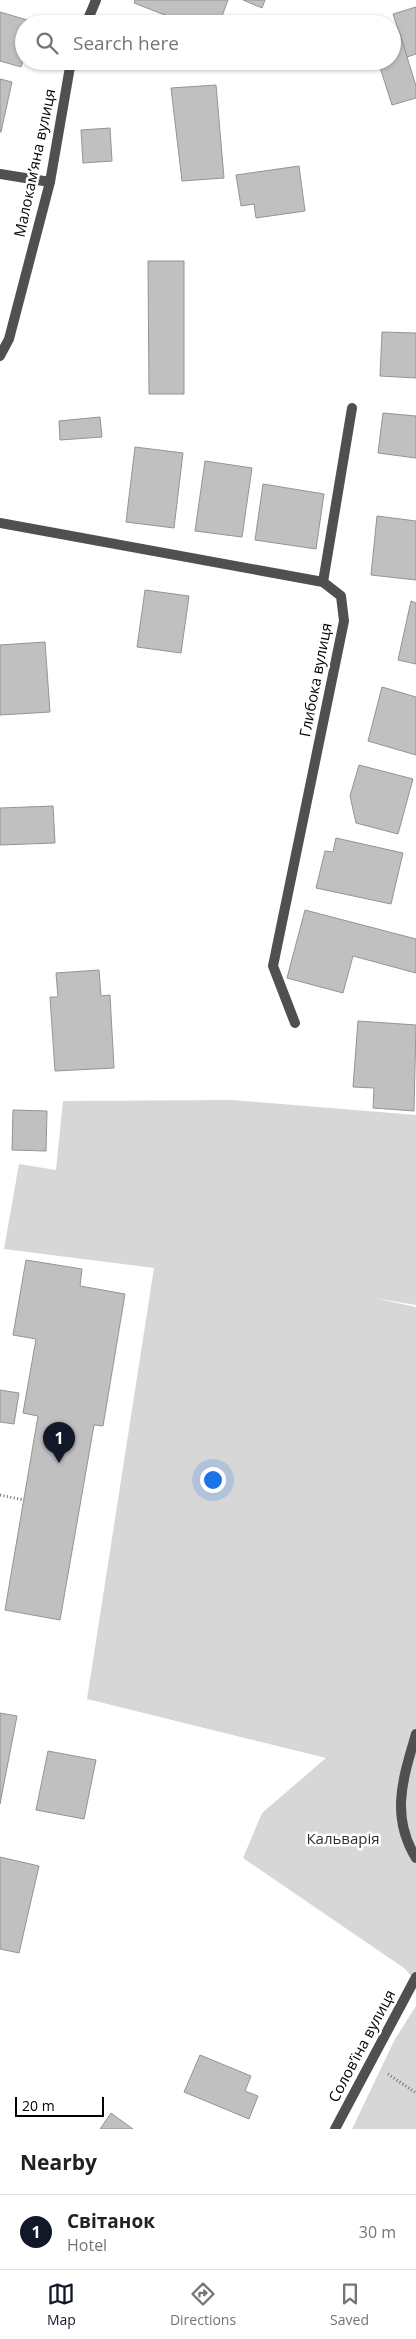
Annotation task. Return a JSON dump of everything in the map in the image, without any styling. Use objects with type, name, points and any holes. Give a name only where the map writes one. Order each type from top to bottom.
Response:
[{"type":"street","points":[[90,15],[96,0]]},
{"type":"street","name":"Малокамʼяна вулиця","points":[[0,356],[9,339],[50,182],[69,70]]},
{"type":"street","points":[[0,174],[50,182]]},
{"type":"street","points":[[0,523],[323,582],[352,408]]},
{"type":"street","name":"Глибока вулиця","points":[[295,1023],[273,966],[344,621],[341,596],[323,582]]},
{"type":"street","points":[[416,1734],[403,1780],[400,1814],[407,1844],[416,1858]]},
{"type":"street","name":"Соловʼїна вулиця","points":[[335,2129],[416,1977]]},
{"type":"path","points":[[0,1495],[24,1500]]},
{"type":"path","points":[[370,2062],[416,2093]]},
{"type":"green space","name":"Кальварія","points":[[233,1100],[416,1115],[416,1305],[374,1298],[416,1307],[416,1981],[404,1968],[243,1858],[262,1813],[326,1758],[87,1699],[154,1268],[4,1249],[19,1164],[56,1170],[63,1101]]},
{"type":"green space","points":[[416,2006],[416,2129],[352,2129],[395,2039]]},
{"type":"building","points":[[135,0],[228,0],[222,15],[165,15],[134,3]]},
{"type":"building","points":[[243,0],[265,0],[262,8]]},
{"type":"building","points":[[416,7],[416,54],[407,57],[401,39],[401,15],[393,14]]},
{"type":"building","points":[[0,12],[15,16],[15,65],[0,61]]},
{"type":"building","points":[[401,37],[416,86],[416,98],[392,105],[381,70],[401,70]]},
{"type":"building","points":[[0,79],[12,82],[1,132],[0,132]]},
{"type":"building","points":[[216,85],[224,178],[182,181],[171,88]]},
{"type":"building","points":[[110,128],[112,161],[83,163],[81,130]]},
{"type":"building","points":[[299,166],[305,211],[256,218],[254,204],[241,206],[236,175]]},
{"type":"building","points":[[148,261],[184,261],[184,394],[149,394]]},
{"type":"building","points":[[382,332],[416,333],[416,378],[380,376]]},
{"type":"building","points":[[383,413],[416,416],[416,458],[378,453]]},
{"type":"building","points":[[100,417],[102,437],[60,440],[59,421]]},
{"type":"building","points":[[135,447],[183,453],[174,528],[126,522]]},
{"type":"building","points":[[205,461],[252,468],[242,537],[195,531]]},
{"type":"building","points":[[263,484],[324,494],[316,549],[255,540]]},
{"type":"building","points":[[377,516],[416,521],[416,580],[371,575]]},
{"type":"building","points":[[145,590],[189,596],[181,653],[137,647]]},
{"type":"building","points":[[411,601],[416,603],[416,664],[398,660]]},
{"type":"building","points":[[45,642],[50,712],[0,715],[0,645]]},
{"type":"building","points":[[382,687],[416,697],[416,755],[368,741]]},
{"type":"building","points":[[359,765],[413,779],[398,834],[356,823],[350,796]]},
{"type":"building","points":[[53,806],[55,843],[0,845],[0,808]]},
{"type":"building","points":[[336,838],[403,853],[391,904],[316,888],[325,851],[333,852]]},
{"type":"building","points":[[305,910],[416,939],[416,973],[353,956],[343,993],[287,978]]},
{"type":"building","points":[[99,970],[101,996],[110,995],[114,1068],[55,1071],[50,997],[58,997],[56,973]]},
{"type":"building","points":[[358,1021],[416,1025],[414,1111],[373,1108],[374,1088],[353,1087]]},
{"type":"building","points":[[13,1110],[47,1111],[46,1151],[12,1150]]},
{"type":"building","points":[[26,1260],[82,1269],[80,1286],[125,1294],[103,1426],[94,1425],[60,1620],[5,1610],[38,1416],[23,1413],[36,1339],[13,1335]]},
{"type":"building","points":[[0,1390],[19,1393],[14,1424],[0,1422]]},
{"type":"building","points":[[0,1713],[17,1716],[0,1804]]},
{"type":"building","points":[[48,1751],[96,1760],[84,1819],[36,1810]]},
{"type":"building","points":[[0,1857],[39,1866],[19,1953],[0,1949]]},
{"type":"building","points":[[200,2055],[251,2076],[245,2091],[258,2096],[249,2119],[184,2092]]},
{"type":"building","points":[[111,2113],[133,2129],[100,2129]]},
{"type":"place","name":"Світанок","points":[[59,1463]]}]
